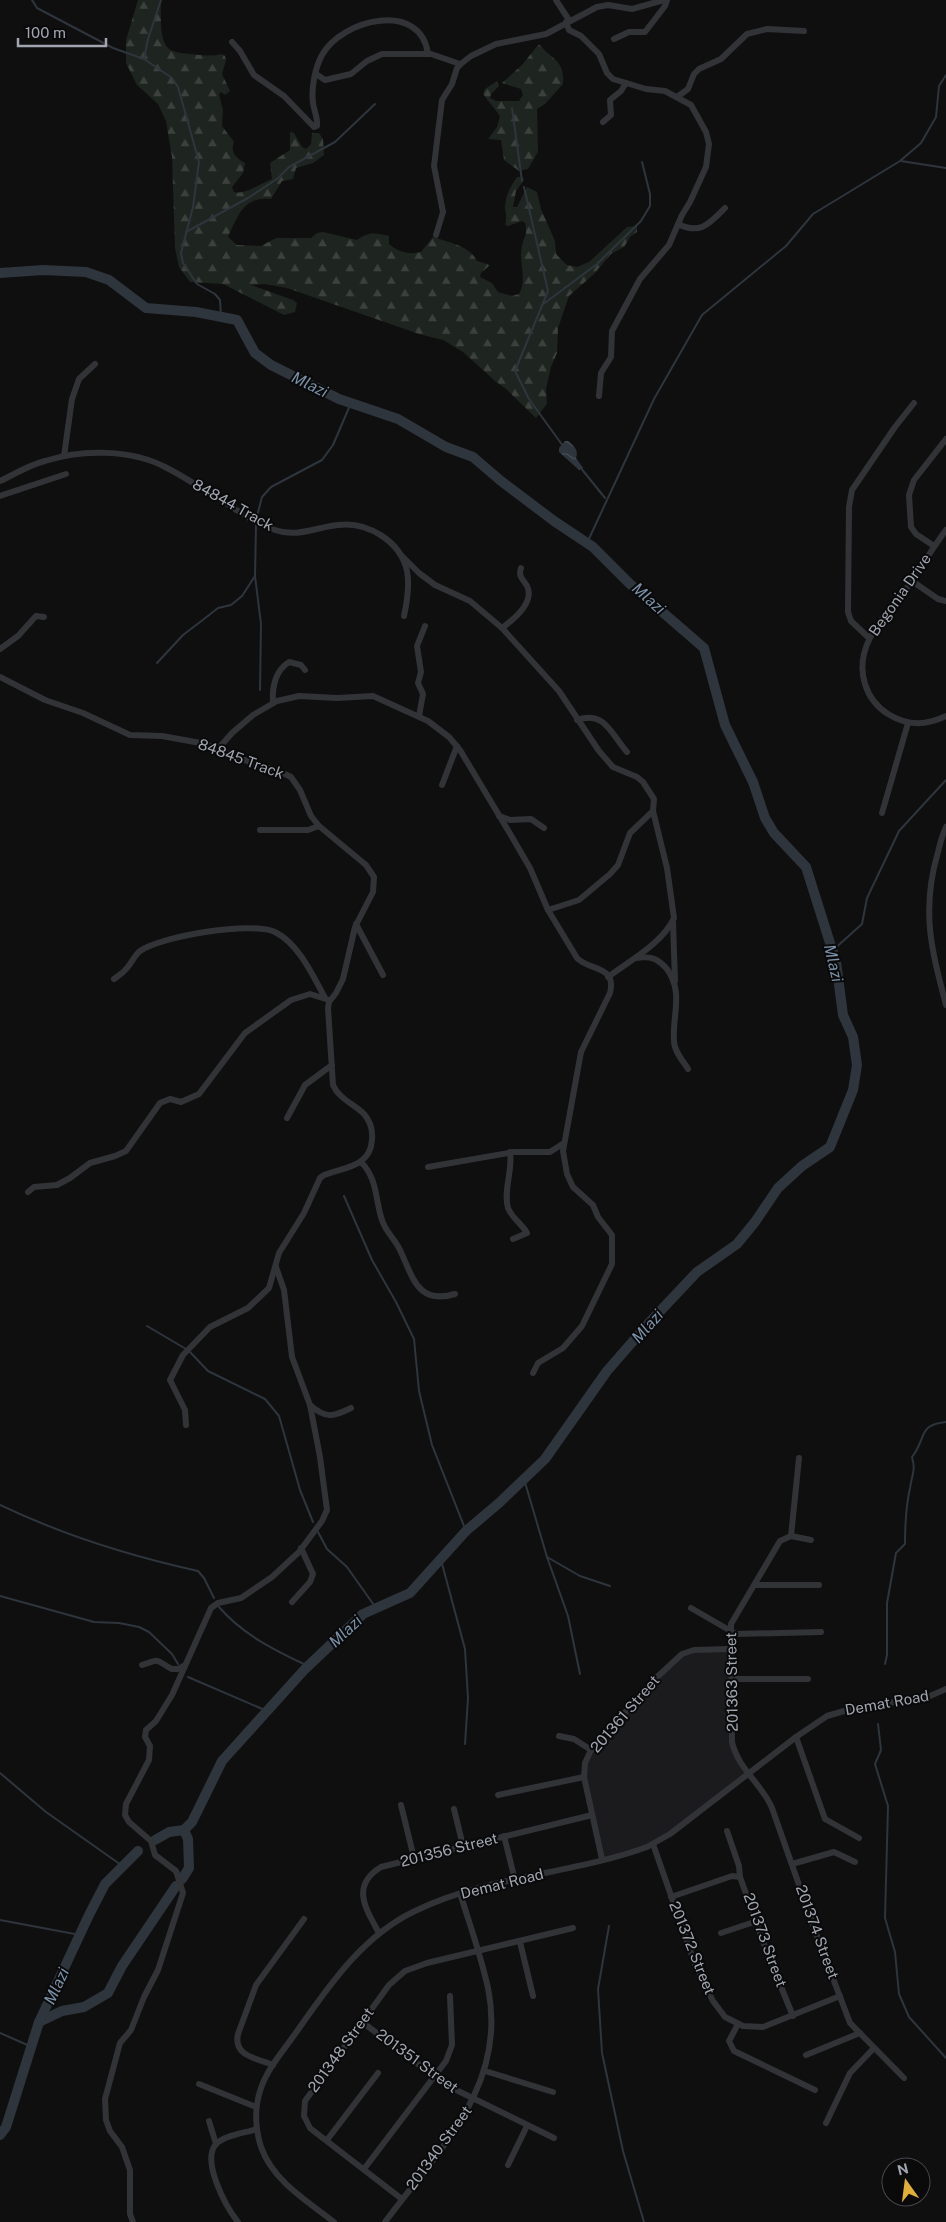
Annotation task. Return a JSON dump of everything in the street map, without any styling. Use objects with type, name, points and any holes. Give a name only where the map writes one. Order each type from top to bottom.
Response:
[{"type":"street","points":[[556,0],[568,21],[569,30],[581,36],[601,56],[609,76],[646,89],[665,91],[677,97],[694,109],[706,132],[709,144],[706,167],[669,245],[640,279],[612,331],[612,354],[601,373],[599,396]]},
{"type":"street","points":[[436,235],[443,212],[435,170],[442,100],[460,64],[484,49],[509,40],[546,34],[604,3],[632,9],[666,0],[666,6],[645,32],[629,32],[614,39]]},
{"type":"street","points":[[232,42],[240,51],[254,76],[284,96],[314,126],[318,124],[313,95],[316,74],[321,56],[337,37],[358,26],[385,18],[409,23],[418,29],[426,39],[428,54]]},
{"type":"street","points":[[677,97],[688,89],[694,74],[699,69],[724,57],[734,44],[747,34],[767,30],[804,31]]},
{"type":"street","points":[[316,74],[325,80],[351,74],[382,54],[428,54],[460,64]]},
{"type":"street","points":[[603,122],[611,115],[610,100],[626,83]]},
{"type":"street","points":[[678,224],[688,229],[709,225],[725,208]]},
{"type":"street","points":[[64,456],[72,400],[79,379],[95,364]]},
{"type":"street","points":[[869,638],[851,621],[848,612],[850,497],[858,479],[914,403]]},
{"type":"street","points":[[934,546],[916,534],[911,527],[909,495],[914,480],[946,439]]},
{"type":"street","name":"84844 Track","points":[[0,481],[44,461],[64,456],[101,454],[142,458],[166,467],[276,530],[303,533],[351,524],[376,532],[400,554],[408,578],[404,616]]},
{"type":"street","points":[[0,496],[66,474]]},
{"type":"street","name":"Begonia Drive","points":[[908,724],[884,712],[873,701],[862,675],[862,667],[869,638],[912,581],[946,530]]},
{"type":"street","points":[[400,554],[427,579],[470,601],[502,628],[559,691],[577,720],[613,767],[636,776],[643,782],[654,799],[653,811],[667,868],[674,913],[677,1008],[674,1042],[688,1068]]},
{"type":"street","points":[[502,628],[515,618],[527,599],[528,590],[520,576],[521,568]]},
{"type":"street","points":[[912,581],[938,599],[946,601]]},
{"type":"street","points":[[0,649],[18,636],[36,616],[44,617]]},
{"type":"street","points":[[419,716],[423,694],[418,683],[421,672],[417,646],[425,626]]},
{"type":"street","points":[[273,703],[272,690],[282,667],[289,662],[301,665],[306,670]]},
{"type":"street","name":"84845 Track","points":[[0,677],[45,700],[84,713],[130,735],[183,739],[218,749],[291,777],[300,790],[311,816],[319,826],[366,864],[374,877],[373,892],[356,924],[343,979],[336,994],[328,999],[332,1065],[336,1090],[365,1115],[371,1124],[372,1146],[369,1154],[361,1162]]},
{"type":"street","points":[[218,749],[242,723],[273,703],[298,696],[337,698],[373,696],[419,716],[449,737],[457,746],[530,868],[548,910],[560,932],[581,962],[599,968],[608,977],[611,988],[610,993],[581,1052],[572,1111],[564,1143],[563,1158],[569,1180],[582,1196],[593,1205],[598,1217],[612,1235],[613,1258],[611,1268],[582,1326],[563,1348],[538,1363],[533,1373]]},
{"type":"street","points":[[882,813],[908,724],[934,722],[946,716]]},
{"type":"street","points":[[577,720],[589,717],[602,719],[627,752]]},
{"type":"street","points":[[442,785],[457,746]]},
{"type":"street","points":[[548,910],[579,900],[610,874],[618,865],[630,833],[653,811]]},
{"type":"street","points":[[498,815],[510,820],[531,819],[544,828]]},
{"type":"street","points":[[260,830],[308,830],[319,826]]},
{"type":"street","points":[[946,827],[931,880],[928,901],[928,925],[932,949],[946,1005]]},
{"type":"street","points":[[608,977],[653,944],[673,922]]},
{"type":"street","points":[[356,924],[382,975]]},
{"type":"street","points":[[114,979],[126,970],[139,952],[153,944],[192,934],[256,928],[274,932],[300,954],[328,999]]},
{"type":"street","points":[[636,958],[652,957],[657,960],[675,982]]},
{"type":"street","points":[[28,1192],[34,1187],[57,1184],[70,1178],[90,1163],[121,1154],[132,1145],[160,1103],[170,1099],[182,1102],[199,1094],[240,1038],[256,1024],[299,996],[310,994],[328,999]]},
{"type":"street","points":[[287,1118],[305,1085],[332,1065]]},
{"type":"street","points":[[428,1167],[510,1152],[550,1152],[564,1143]]},
{"type":"street","points":[[510,1152],[512,1165],[507,1202],[511,1213],[527,1233],[513,1239]]},
{"type":"street","points":[[186,1425],[183,1404],[170,1383],[174,1369],[183,1355],[210,1327],[248,1308],[270,1288],[279,1253],[304,1214],[320,1178],[324,1175],[361,1162],[366,1167],[375,1186],[384,1226],[397,1245],[421,1290],[429,1296],[445,1297],[455,1294]]},
{"type":"street","points":[[133,2222],[130,2214],[130,2170],[122,2147],[110,2131],[106,2120],[105,2099],[120,2044],[131,2030],[144,1997],[158,1970],[183,1893],[176,1871],[155,1855],[151,1841],[129,1822],[124,1815],[126,1804],[149,1760],[150,1746],[145,1737],[146,1730],[164,1709],[211,1608],[218,1603],[241,1598],[278,1572],[301,1548],[322,1521],[327,1510],[320,1457],[310,1405],[292,1357],[284,1290],[276,1266]]},
{"type":"street","points":[[310,1405],[326,1416],[336,1415],[351,1408]]},
{"type":"street","points":[[799,1458],[791,1536],[811,1540]]},
{"type":"street","name":"201363 Street","points":[[748,1774],[736,1754],[732,1742],[730,1632],[734,1617],[780,1541],[791,1536]]},
{"type":"street","points":[[292,1602],[310,1582],[313,1574],[301,1548]]},
{"type":"street","points":[[755,1585],[819,1585]]},
{"type":"street","points":[[691,1608],[736,1634],[821,1632]]},
{"type":"street","name":"201361 Street","points":[[602,1859],[584,1777],[585,1763],[591,1750],[656,1678],[682,1654],[694,1650],[730,1649]]},
{"type":"street","points":[[142,1664],[160,1660],[172,1669],[181,1668],[187,1663]]},
{"type":"street","points":[[732,1679],[808,1679]]},
{"type":"street","name":"Demat Road","points":[[334,2222],[280,2179],[266,2159],[256,2130],[256,2107],[262,2086],[273,2065],[343,1970],[380,1933],[414,1911],[460,1894],[602,1859],[653,1844],[670,1834],[796,1737],[834,1712],[861,1706],[913,1701],[932,1696],[946,1689]]},
{"type":"street","points":[[559,1736],[574,1739],[591,1750]]},
{"type":"street","points":[[796,1737],[825,1819],[860,1838]]},
{"type":"street","name":"201374 Street","points":[[748,1774],[770,1803],[820,1946],[850,2023],[904,2078]]},
{"type":"street","points":[[498,1795],[584,1777]]},
{"type":"street","points":[[401,1805],[414,1858]]},
{"type":"street","points":[[454,1809],[462,1846]]},
{"type":"street","name":"201356 Street","points":[[380,1933],[365,1906],[363,1898],[367,1879],[372,1872],[381,1867],[414,1858],[592,1815]]},
{"type":"street","points":[[727,1831],[739,1866],[740,1878]]},
{"type":"street","points":[[504,1836],[515,1880]]},
{"type":"street","name":"201372 Street","points":[[653,1844],[703,1982],[725,2017],[738,2024]]},
{"type":"street","points":[[792,1864],[834,1852],[855,1862]]},
{"type":"street","name":"201373 Street","points":[[671,1897],[732,1876],[740,1878],[793,2016]]},
{"type":"street","name":"201340 Street","points":[[385,2222],[461,2122],[474,2099],[485,2071],[490,2048],[491,2017],[488,1988],[460,1894]]},
{"type":"street","points":[[273,2065],[243,2053],[236,2042],[256,1985],[304,1919]]},
{"type":"street","points":[[721,1933],[756,1921]]},
{"type":"street","name":"201348 Street","points":[[402,2199],[326,2140],[306,2122],[303,2105],[389,1985],[405,1971],[427,1963],[573,1928]]},
{"type":"street","points":[[520,1942],[533,1996]]},
{"type":"street","points":[[364,2169],[446,2061],[452,2045],[450,1996]]},
{"type":"street","points":[[815,2090],[734,2051],[729,2041],[738,2024],[750,2027],[763,2027],[840,1996]]},
{"type":"street","name":"201351 Street","points":[[362,2022],[446,2085],[554,2138]]},
{"type":"street","points":[[806,2056],[860,2033]]},
{"type":"street","points":[[826,2122],[850,2073],[874,2048]]},
{"type":"street","points":[[485,2071],[553,2092]]},
{"type":"street","points":[[326,2140],[378,2073]]},
{"type":"street","points":[[199,2084],[256,2107]]},
{"type":"street","points":[[209,2121],[216,2144],[210,2156],[211,2166],[231,2212],[238,2222]]},
{"type":"street","points":[[508,2166],[527,2126]]},
{"type":"street","points":[[216,2144],[256,2130]]},
{"type":"shaded area","points":[[730,1649],[732,1742],[748,1774],[653,1844],[602,1858],[584,1773],[595,1745],[682,1654]]},
{"type":"green space","points":[[138,0],[161,0],[162,31],[164,43],[169,49],[181,53],[206,56],[222,54],[225,56],[226,60],[222,74],[230,91],[225,95],[221,92],[219,94],[223,111],[222,126],[234,142],[233,152],[245,163],[243,173],[232,187],[234,192],[243,192],[272,179],[270,163],[290,150],[290,132],[294,133],[302,147],[306,149],[311,144],[312,133],[319,133],[323,139],[324,155],[313,163],[296,168],[293,179],[282,181],[271,199],[254,201],[243,209],[228,237],[237,245],[261,246],[276,238],[311,238],[317,233],[323,232],[357,240],[365,235],[376,234],[389,236],[389,244],[396,249],[412,253],[421,252],[433,237],[464,248],[477,261],[490,265],[481,273],[480,277],[492,283],[498,292],[512,296],[519,294],[522,288],[521,252],[526,231],[525,223],[522,221],[508,226],[505,225],[506,200],[510,188],[517,177],[523,177],[524,180],[516,191],[513,207],[517,207],[527,187],[537,192],[541,209],[555,241],[556,254],[567,265],[577,267],[589,262],[627,227],[637,226],[637,232],[630,237],[624,247],[611,254],[594,274],[569,296],[558,328],[557,353],[551,367],[546,389],[547,404],[536,418],[463,352],[443,340],[419,334],[287,288],[265,284],[251,285],[297,303],[295,312],[284,315],[223,284],[190,282],[179,267],[175,248],[172,157],[166,121],[158,104],[137,85],[126,63],[126,40]]},
{"type":"green space","points":[[538,45],[560,65],[563,84],[545,104],[537,109],[538,152],[528,169],[519,171],[504,160],[501,140],[488,139],[497,127],[500,116],[483,94],[485,89],[497,81],[499,86],[491,94],[490,98],[496,101],[519,101],[523,95],[521,89],[502,83],[522,65]]},
{"type":"water","points":[[565,441],[568,441],[575,448],[576,458],[583,468],[579,470],[559,452],[559,448]]},
{"type":"waterway","points":[[32,0],[37,8],[113,48],[144,59]]},
{"type":"waterway","points":[[161,0],[148,39],[144,59],[172,78],[178,87],[199,162],[193,207],[181,253],[183,263],[197,284],[215,294],[220,300],[221,317]]},
{"type":"waterway","points":[[587,543],[654,399],[702,315],[786,246],[813,214],[900,161],[921,143],[936,117],[939,86],[946,75]]},
{"type":"waterway","points":[[186,232],[248,198],[277,179],[289,167],[335,142],[375,104]]},
{"type":"waterway","points":[[512,108],[522,181]]},
{"type":"waterway","points":[[901,161],[946,168]]},
{"type":"waterway","points":[[542,305],[597,264],[641,221],[650,206],[650,194],[642,162]]},
{"type":"waterway","points":[[524,187],[548,291],[515,371],[529,399],[563,446]]},
{"type":"waterway","name":"Mlazi","points":[[0,273],[43,270],[86,272],[109,280],[146,308],[196,312],[237,320],[255,353],[271,365],[339,399],[398,419],[446,447],[473,457],[554,521],[593,547],[630,584],[704,648],[725,725],[753,782],[765,818],[774,833],[806,867],[836,962],[843,1015],[853,1037],[857,1065],[853,1090],[830,1147],[802,1166],[778,1188],[755,1222],[737,1244],[697,1272],[648,1324],[607,1371],[545,1459],[499,1503],[466,1531],[410,1593],[363,1614],[305,1669],[222,1761],[192,1822],[184,1830],[169,1832],[155,1840]]},
{"type":"waterway","points":[[256,520],[262,497],[271,487],[322,460],[333,445],[351,403]]},
{"type":"waterway","points":[[580,467],[605,498]]},
{"type":"waterway","points":[[157,663],[183,635],[218,608],[231,605],[242,596],[255,576],[256,525]]},
{"type":"waterway","points":[[255,576],[261,624],[260,690]]},
{"type":"waterway","points":[[832,951],[862,924],[867,898],[899,831],[946,780]]},
{"type":"waterway","points":[[344,1196],[372,1260],[414,1339],[419,1391],[432,1445],[466,1531]]},
{"type":"waterway","points":[[147,1326],[186,1349]]},
{"type":"waterway","points":[[190,1352],[208,1371],[265,1399],[279,1416],[300,1490],[313,1522]]},
{"type":"waterway","points":[[885,1664],[887,1655],[887,1603],[896,1553],[905,1544],[907,1509],[914,1469],[912,1457],[926,1429],[946,1422]]},
{"type":"waterway","points":[[524,1479],[547,1557],[568,1616],[580,1674]]},
{"type":"waterway","points":[[0,1505],[48,1526],[97,1544],[147,1559],[198,1571],[204,1578],[214,1598]]},
{"type":"waterway","points":[[318,1532],[327,1549],[347,1567],[376,1608]]},
{"type":"waterway","points":[[547,1557],[580,1576],[610,1586]]},
{"type":"waterway","points":[[441,1560],[465,1649],[468,1698],[465,1744]]},
{"type":"waterway","points":[[0,1596],[94,1622],[119,1623],[139,1627],[149,1632],[172,1654],[178,1664]]},
{"type":"waterway","points":[[219,1607],[249,1634],[308,1666]]},
{"type":"waterway","points":[[188,1677],[267,1711]]},
{"type":"waterway","points":[[878,1724],[881,1750],[875,1764],[888,1806],[885,1918],[895,1952],[899,1994],[909,2017],[946,2058]]},
{"type":"waterway","points":[[0,1773],[46,1812],[124,1867]]},
{"type":"waterway","points":[[182,1879],[189,1868],[188,1839],[184,1830]]},
{"type":"waterway","name":"Mlazi","points":[[0,2135],[6,2127],[39,2022],[89,1915],[105,1884],[138,1851]]},
{"type":"waterway","points":[[39,2022],[62,2011],[84,2007],[108,1993],[122,1966],[176,1886]]},
{"type":"waterway","points":[[0,1920],[80,1935]]},
{"type":"waterway","points":[[609,1926],[598,1989],[602,2053],[623,2151],[644,2222]]},
{"type":"waterway","points":[[0,2033],[32,2047]]}]
